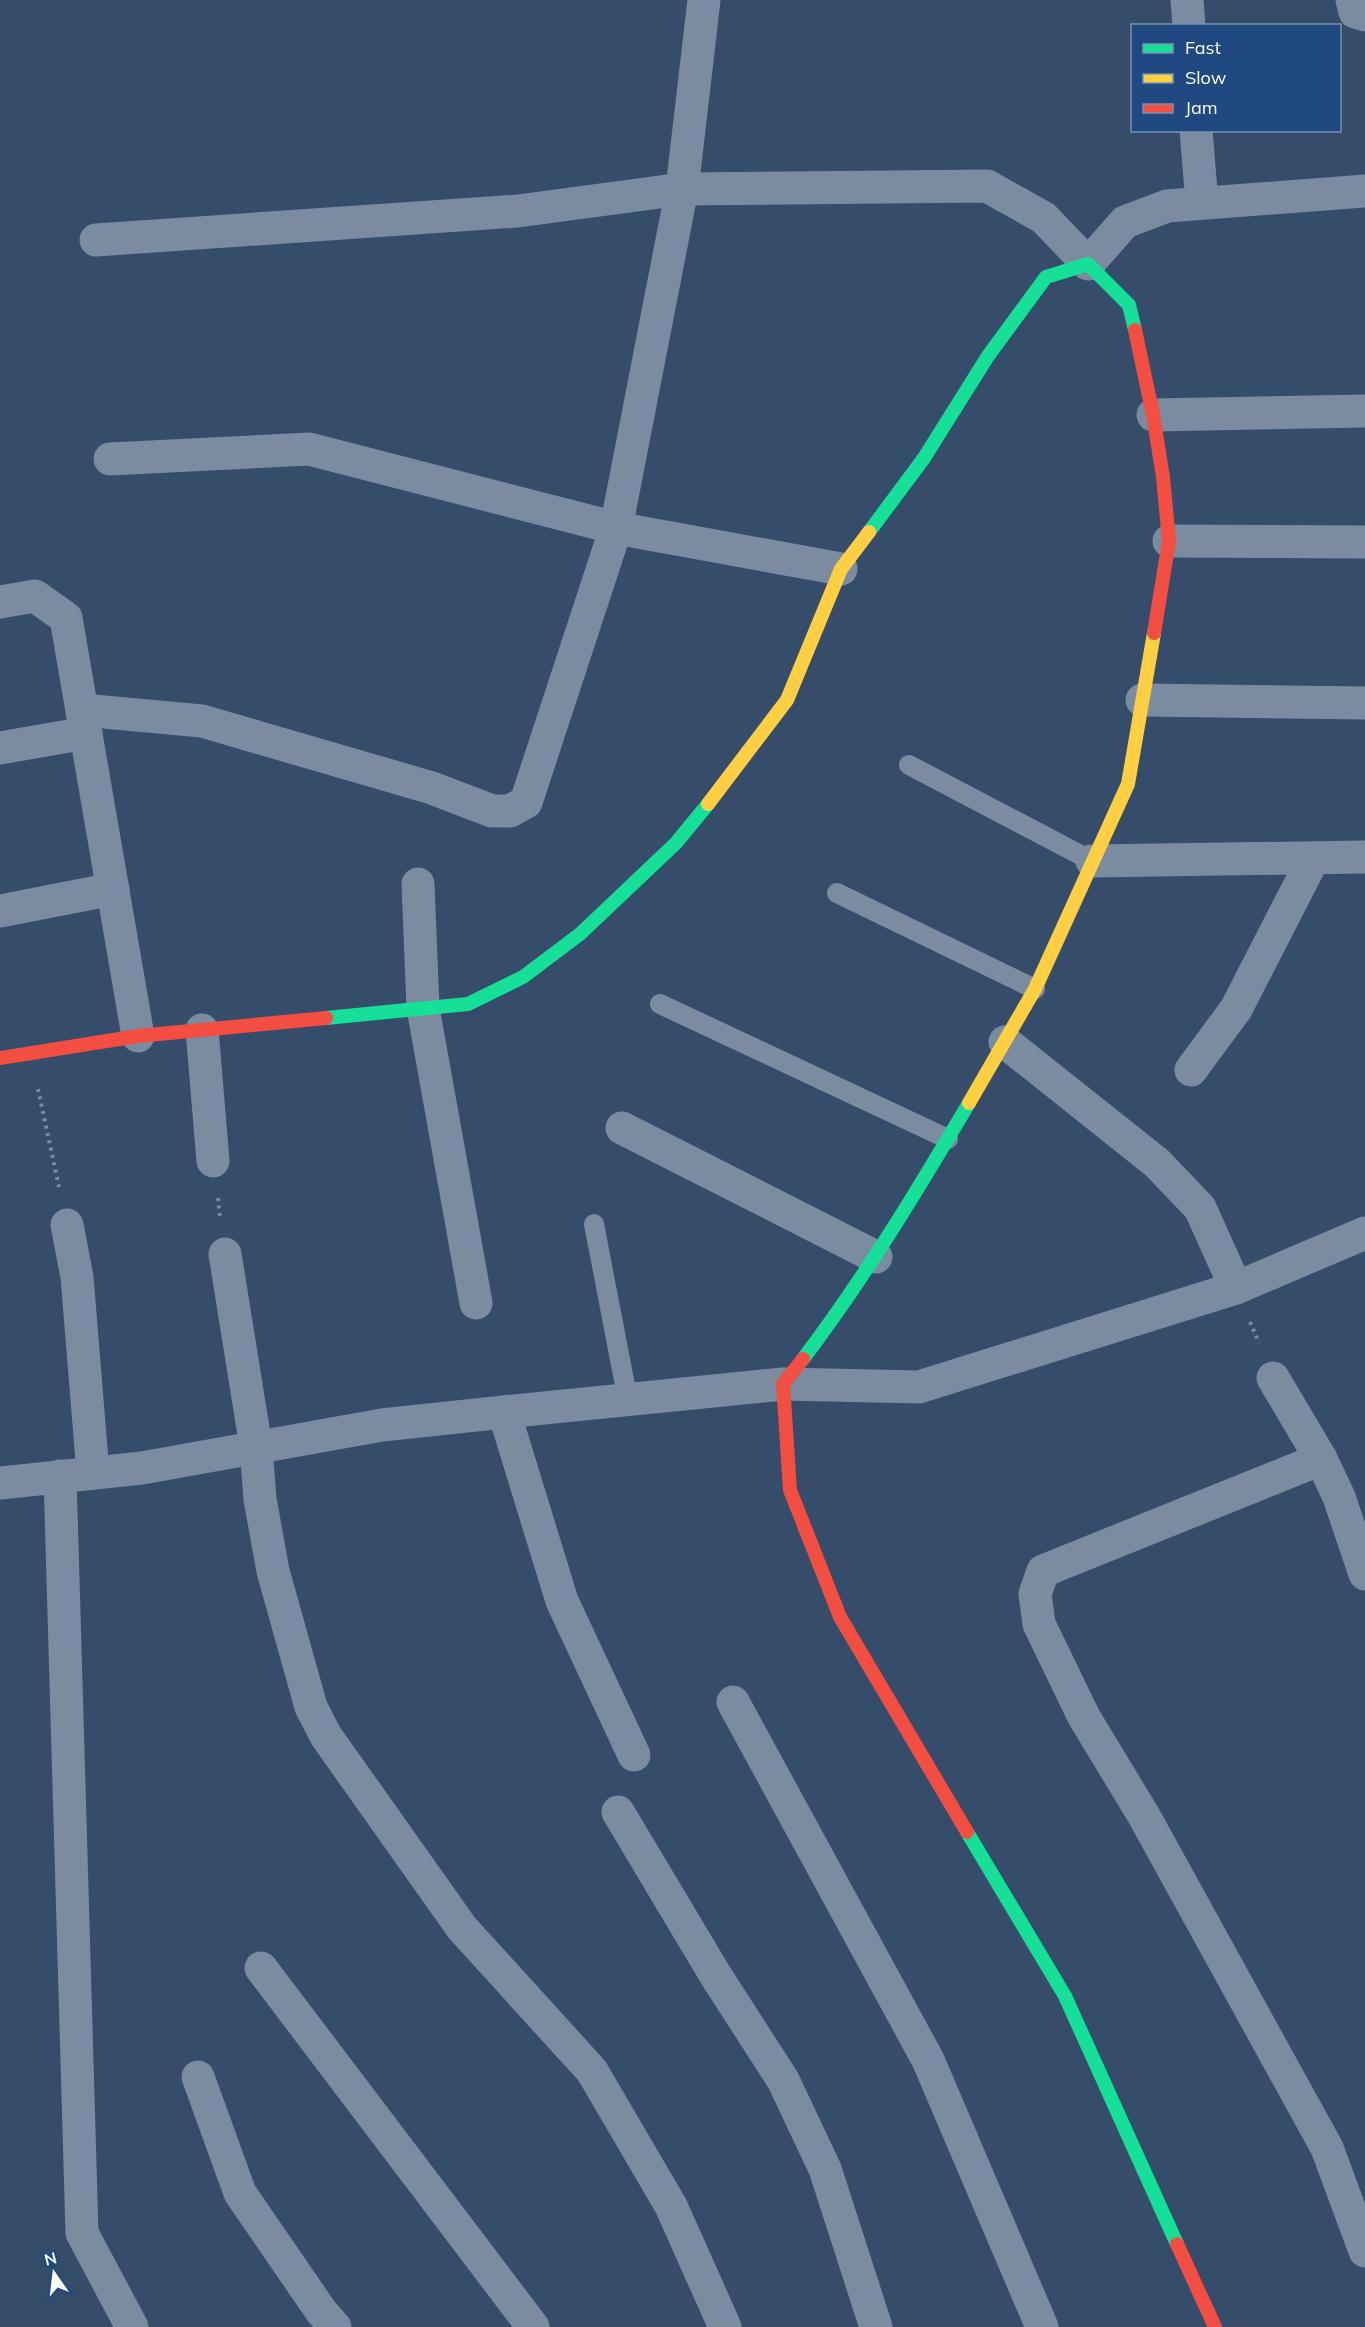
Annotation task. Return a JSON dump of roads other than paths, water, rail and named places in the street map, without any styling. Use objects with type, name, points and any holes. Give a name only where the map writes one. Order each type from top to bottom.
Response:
[{"type":"street","points":[[0,748],[84,722],[202,722],[432,788],[492,811],[510,811],[526,802],[616,528],[682,189],[704,0]]},
{"type":"street","points":[[1187,0],[1189,24]]},
{"type":"street","points":[[1352,0],[1355,12],[1365,15]]},
{"type":"street","points":[[1196,132],[1202,203]]},
{"type":"street","points":[[96,240],[518,211],[682,189],[987,186],[1044,218],[1129,305],[1164,477],[1169,541],[1128,784],[1035,989],[1005,1042],[876,1257],[783,1384],[790,1490],[840,1617],[1065,1996],[1215,2327]]},
{"type":"street","points":[[0,1058],[138,1036],[468,1004],[523,977],[580,934],[676,843],[787,700],[841,569],[924,459],[988,356],[1046,277],[1088,264],[1125,222],[1167,206],[1365,190]]},
{"type":"street","points":[[1153,415],[1365,411]]},
{"type":"street","points":[[110,459],[309,449],[616,528],[841,569]]},
{"type":"street","points":[[1169,541],[1365,542]]},
{"type":"street","points":[[0,602],[35,596],[66,618],[138,1036]]},
{"type":"street","points":[[1142,700],[1365,703]]},
{"type":"street","points":[[1092,861],[1365,857]]},
{"type":"street","points":[[1191,1071],[1236,1009],[1313,859]]},
{"type":"street","points":[[418,884],[423,1008],[476,1303]]},
{"type":"street","points":[[0,911],[113,889]]},
{"type":"street","points":[[202,1030],[213,1161]]},
{"type":"street","points":[[1005,1042],[1157,1163],[1200,1208],[1236,1288]]},
{"type":"street","points":[[622,1128],[876,1257]]},
{"type":"street","points":[[67,1225],[77,1277],[93,1473]]},
{"type":"street","points":[[0,1483],[142,1468],[382,1425],[504,1412],[783,1384],[919,1387],[1236,1288],[1365,1233]]},
{"type":"street","points":[[225,1254],[256,1447],[260,1499],[273,1571],[311,1707],[326,1736],[462,1928],[592,2071],[671,2206],[725,2327]]},
{"type":"street","points":[[1273,1378],[1321,1459],[1352,1495],[1365,1574]]},
{"type":"street","points":[[504,1412],[562,1601],[634,1755]]},
{"type":"street","points":[[1321,1459],[1043,1571],[1035,1594],[1039,1624],[1084,1716],[1144,1816],[1327,2148],[1365,2251]]},
{"type":"street","points":[[60,1476],[82,2233],[132,2327]]},
{"type":"street","points":[[733,1702],[928,2060],[1042,2327]]},
{"type":"street","points":[[618,1812],[716,1976],[783,2080],[825,2169],[876,2327]]},
{"type":"street","points":[[261,1968],[533,2327]]},
{"type":"street","points":[[198,2077],[240,2193],[321,2311],[335,2327]]},
{"type":"lane","points":[[909,765],[1092,861]]},
{"type":"lane","points":[[837,893],[1035,989]]},
{"type":"lane","points":[[660,1004],[948,1139]]},
{"type":"lane","points":[[594,1224],[628,1401]]}]
